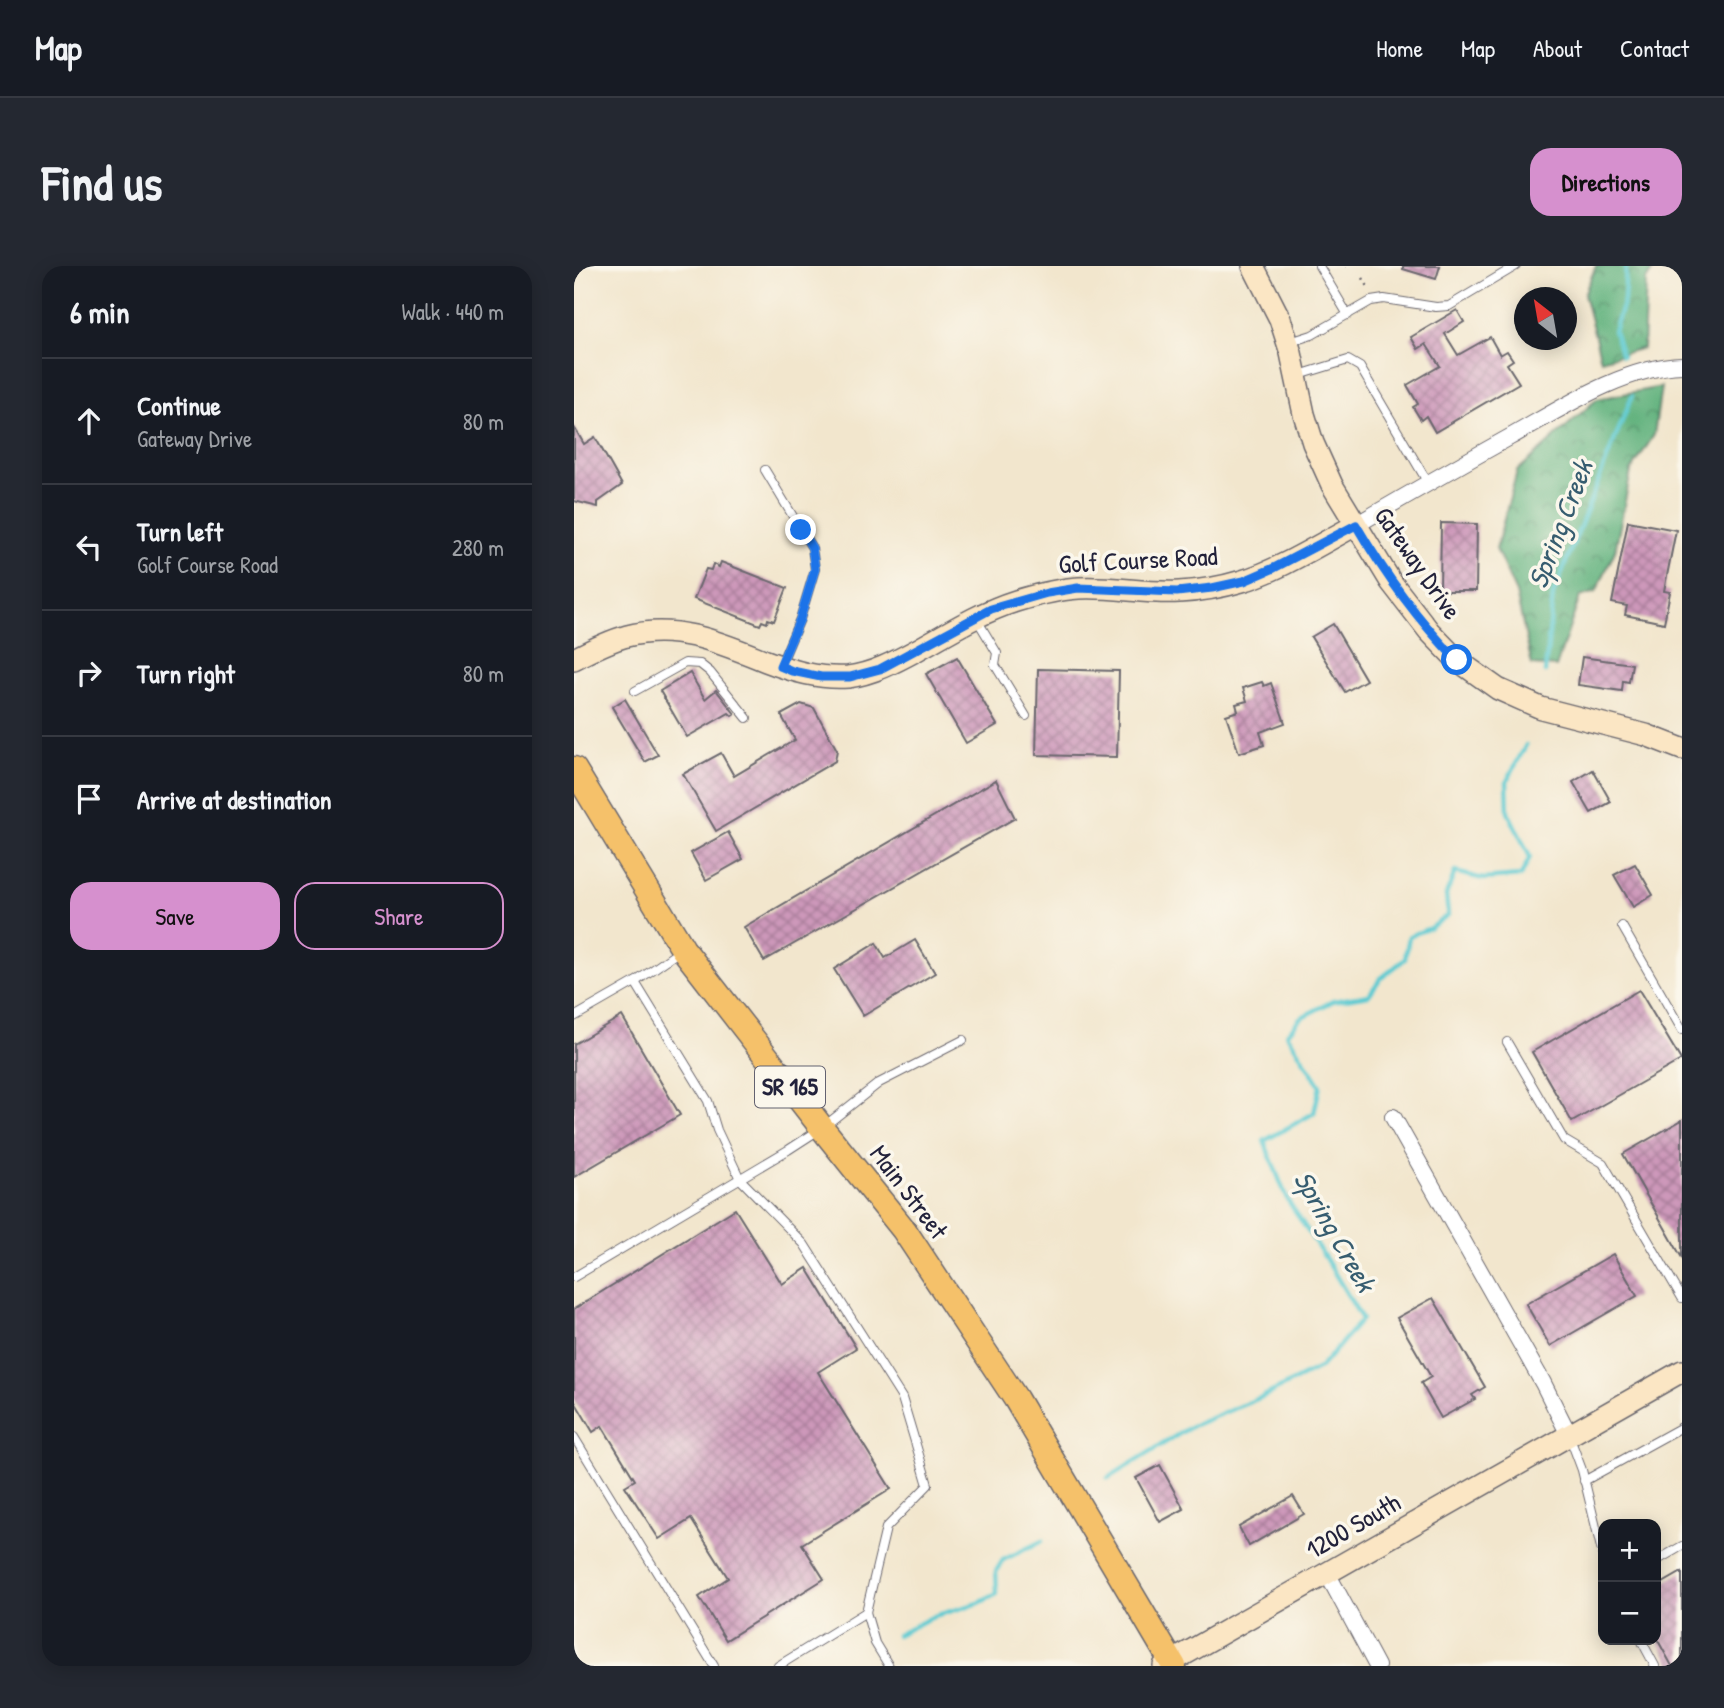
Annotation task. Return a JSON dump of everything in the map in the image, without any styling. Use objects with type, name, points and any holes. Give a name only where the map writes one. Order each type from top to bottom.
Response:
[{"type":"main road","name":"Gateway Drive","points":[[1253,266],[1280,319],[1313,443],[1332,485],[1391,582],[1429,631],[1457,660],[1498,689],[1541,708],[1646,735],[1682,749]]},
{"type":"main road","name":"Golf Course Road","points":[[574,659],[626,636],[646,632],[680,632],[711,640],[792,671],[821,677],[850,677],[880,669],[991,609],[1016,601],[1078,588],[1177,592],[1244,581],[1356,525]]},
{"type":"main road","name":"Main Street","points":[[575,774],[683,949],[904,1230],[1008,1388],[1170,1665]]},
{"type":"main road","name":"1200 South","points":[[1170,1665],[1682,1371]]},
{"type":"street","name":"Golf Course Road","points":[[1356,525],[1428,482],[1604,386],[1641,373],[1682,365]]},
{"type":"street","points":[[1393,1117],[1544,1384],[1569,1435]]},
{"type":"street","points":[[1327,1573],[1377,1666]]},
{"type":"lane","points":[[1319,266],[1348,315]]},
{"type":"lane","points":[[1287,343],[1312,335],[1371,301],[1384,299],[1436,307],[1449,306],[1516,266]]},
{"type":"lane","points":[[1296,376],[1348,360],[1360,367],[1428,482]]},
{"type":"lane","points":[[765,470],[812,548],[815,569],[800,619],[780,666]]},
{"type":"lane","points":[[976,618],[997,653],[995,665],[1026,716]]},
{"type":"lane","points":[[635,691],[685,663],[700,664],[710,672],[747,718]]},
{"type":"lane","points":[[1622,926],[1682,1030]]},
{"type":"lane","points":[[574,1017],[635,982],[683,949]]},
{"type":"lane","points":[[635,982],[708,1101],[717,1130],[740,1179],[804,1244],[902,1398],[928,1485],[886,1528],[866,1612],[876,1643],[889,1666]]},
{"type":"lane","points":[[574,1277],[822,1128],[879,1083],[963,1040]]},
{"type":"lane","points":[[1507,1042],[1564,1140],[1603,1163],[1682,1298]]},
{"type":"lane","points":[[1584,1481],[1682,1427]]},
{"type":"lane","points":[[1569,1435],[1598,1536]]},
{"type":"lane","points":[[574,1437],[715,1666]]},
{"type":"lane","points":[[1661,1558],[1682,1546]]},
{"type":"lane","points":[[778,1666],[866,1612]]},
{"type":"lane","points":[[1644,1645],[1655,1666]]},
{"type":"green space","points":[[1596,266],[1655,266],[1646,280],[1643,348],[1601,360],[1584,294]]},
{"type":"green space","points":[[1661,387],[1654,435],[1631,471],[1615,551],[1596,592],[1580,597],[1556,667],[1532,665],[1516,593],[1496,549],[1517,471],[1597,399]]},
{"type":"building","points":[[1403,266],[1440,266],[1436,279],[1403,269]]},
{"type":"building","points":[[1457,310],[1464,322],[1445,334],[1458,355],[1490,337],[1500,355],[1507,351],[1513,360],[1507,364],[1519,383],[1435,432],[1426,416],[1421,420],[1413,407],[1418,404],[1407,385],[1440,366],[1426,344],[1418,349],[1411,337]]},
{"type":"building","points":[[574,427],[584,444],[595,437],[622,485],[598,502],[598,507],[574,501]]},
{"type":"building","points":[[1628,521],[1676,530],[1664,591],[1670,592],[1664,623],[1625,615],[1627,606],[1612,603]]},
{"type":"building","points":[[1441,523],[1477,524],[1476,591],[1440,591]]},
{"type":"building","points":[[721,562],[787,588],[774,621],[768,619],[767,623],[762,621],[760,625],[694,599],[706,569],[711,570],[713,564],[719,567]]},
{"type":"building","points":[[1333,624],[1366,680],[1345,692],[1311,637]]},
{"type":"building","points":[[957,657],[997,725],[966,743],[926,674]]},
{"type":"building","points":[[1582,657],[1632,664],[1629,682],[1623,681],[1622,691],[1578,685]]},
{"type":"building","points":[[1038,669],[1119,671],[1117,757],[1036,755]]},
{"type":"building","points":[[690,673],[705,699],[716,690],[735,714],[732,716],[729,713],[687,737],[660,691]]},
{"type":"building","points":[[1262,682],[1264,686],[1271,683],[1285,723],[1260,732],[1264,745],[1239,753],[1226,715],[1238,711],[1236,704],[1247,701],[1243,688]]},
{"type":"building","points":[[625,699],[658,755],[645,762],[612,707]]},
{"type":"building","points":[[801,704],[814,708],[837,750],[835,761],[716,831],[683,774],[721,753],[734,776],[795,740],[781,715]]},
{"type":"building","points":[[1593,770],[1611,802],[1591,813],[1573,782]]},
{"type":"building","points":[[996,780],[1015,818],[764,961],[744,927]]},
{"type":"building","points":[[728,832],[743,859],[706,880],[691,853]]},
{"type":"building","points":[[1635,864],[1653,895],[1633,907],[1614,875]]},
{"type":"building","points":[[915,940],[935,973],[863,1016],[834,969],[876,943],[885,958]]},
{"type":"building","points":[[1639,990],[1681,1060],[1572,1122],[1532,1052]]},
{"type":"building","points":[[622,1016],[680,1115],[574,1177],[574,1044]]},
{"type":"building","points":[[1682,1120],[1682,1258],[1623,1154]]},
{"type":"building","points":[[735,1209],[782,1284],[807,1268],[856,1348],[818,1372],[891,1489],[802,1544],[824,1579],[726,1640],[699,1597],[728,1578],[691,1519],[659,1539],[625,1486],[635,1480],[602,1426],[593,1432],[574,1400],[574,1309]]},
{"type":"building","points":[[1613,1254],[1637,1296],[1550,1346],[1526,1304]]},
{"type":"building","points":[[1433,1298],[1485,1387],[1472,1395],[1475,1399],[1441,1418],[1421,1383],[1431,1377],[1397,1318]]},
{"type":"building","points":[[1160,1465],[1184,1509],[1160,1522],[1136,1478]]},
{"type":"building","points":[[1293,1496],[1304,1514],[1249,1546],[1239,1527]]},
{"type":"building","points":[[1682,1572],[1682,1666],[1672,1666],[1660,1645],[1661,1584]]},
{"type":"waterway","name":"Spring Creek","points":[[1622,356],[1614,331],[1624,300],[1626,266]]},
{"type":"waterway","name":"Spring Creek","points":[[1545,672],[1553,595],[1632,396]]},
{"type":"waterway","name":"Spring Creek","points":[[1108,1478],[1192,1426],[1262,1397],[1321,1367],[1362,1319],[1287,1199],[1264,1141],[1314,1113],[1320,1086],[1287,1034],[1300,1018],[1333,1001],[1369,995],[1380,979],[1405,959],[1409,936],[1430,928],[1448,915],[1446,895],[1455,872],[1483,879],[1521,876],[1530,857],[1508,812],[1507,781],[1526,745]]},
{"type":"waterway","name":"Spring Creek","points":[[897,1635],[934,1616],[979,1603],[997,1594],[996,1571],[1003,1560],[1042,1541]]},
{"type":"route","points":[[801,530],[812,548],[815,569],[800,619],[780,666],[821,677],[850,677],[880,669],[991,609],[1047,593],[1078,588],[1177,592],[1244,581],[1356,525],[1391,582],[1429,631],[1457,660]]}]
